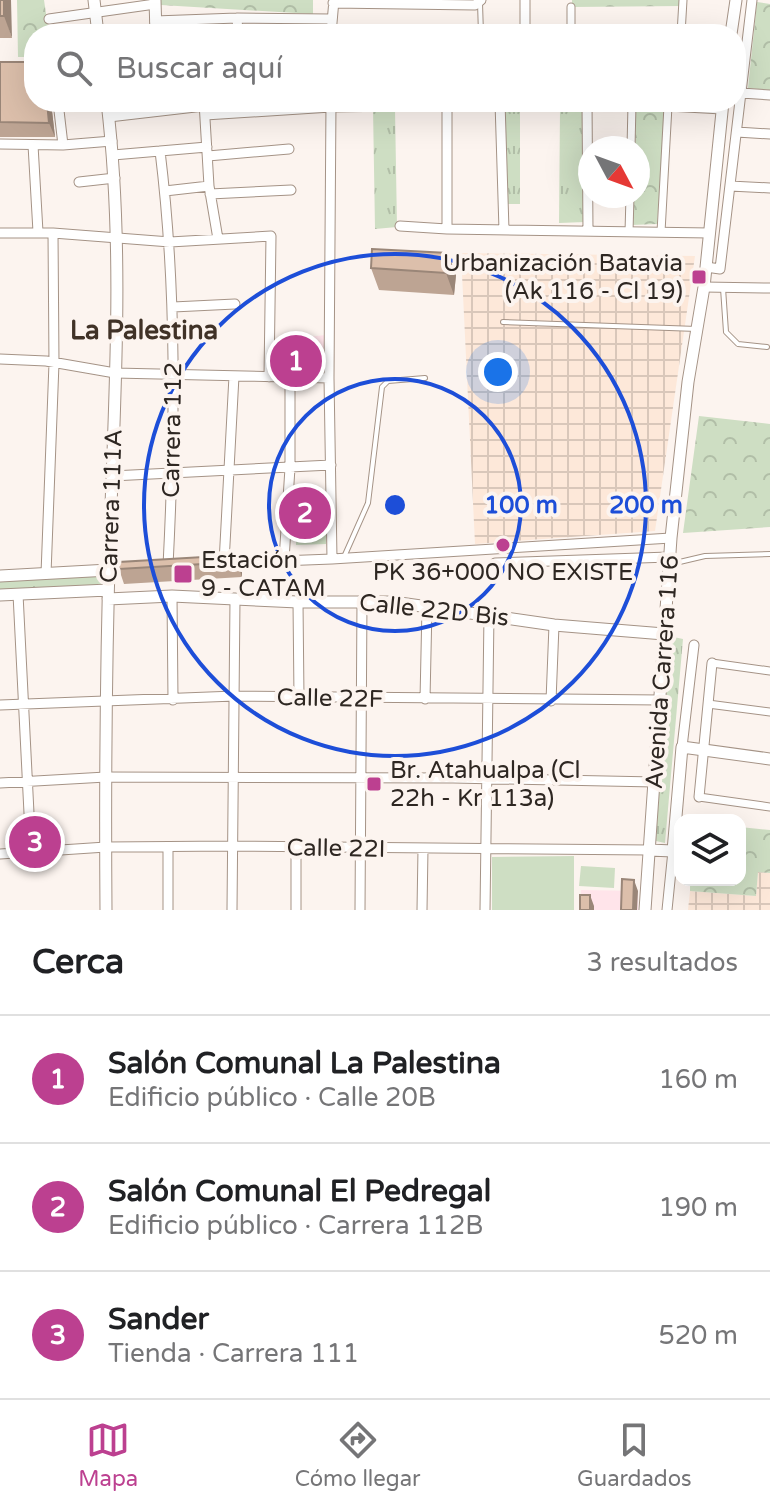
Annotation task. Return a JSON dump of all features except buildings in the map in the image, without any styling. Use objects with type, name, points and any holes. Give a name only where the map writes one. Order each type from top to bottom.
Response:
[{"type":"street","points":[[525,0],[525,24]]},
{"type":"street","points":[[682,24],[683,0]]},
{"type":"street","points":[[732,24],[736,0]]},
{"type":"street","points":[[746,51],[752,0]]},
{"type":"street","points":[[49,19],[94,6],[155,2],[155,24]]},
{"type":"street","points":[[331,24],[333,2],[475,5],[480,2]]},
{"type":"street","points":[[571,7],[571,24]]},
{"type":"street","points":[[237,18],[237,24]]},
{"type":"street","points":[[155,21],[331,19]]},
{"type":"street","points":[[746,93],[770,95]]},
{"type":"street","points":[[59,112],[63,145]]},
{"type":"street","name":"Carrera 111A","points":[[106,910],[108,594],[116,236],[115,178],[108,112]]},
{"type":"street","points":[[109,117],[162,112]]},
{"type":"street","points":[[204,112],[210,190],[218,239]]},
{"type":"street","points":[[331,112],[329,378],[332,559]]},
{"type":"street","points":[[447,112],[447,229]]},
{"type":"street","points":[[500,112],[504,230]]},
{"type":"street","points":[[587,112],[588,231]]},
{"type":"street","points":[[631,136],[632,112]]},
{"type":"street","points":[[661,232],[668,112]]},
{"type":"street","name":"Avenida Carrera 116","points":[[645,910],[671,538],[688,382],[704,287],[722,112]]},
{"type":"street","points":[[706,267],[720,269],[739,112]]},
{"type":"street","points":[[737,132],[770,134]]},
{"type":"street","points":[[0,144],[63,145],[112,141]]},
{"type":"street","points":[[33,145],[38,232]]},
{"type":"street","points":[[113,155],[289,149]]},
{"type":"street","name":"Carrera 112","points":[[160,151],[170,242],[173,307],[173,471],[168,566]]},
{"type":"street","points":[[79,182],[115,178]]},
{"type":"street","points":[[730,186],[770,188]]},
{"type":"street","points":[[165,191],[291,190]]},
{"type":"street","points":[[629,232],[630,208]]},
{"type":"street","points":[[400,226],[710,233]]},
{"type":"street","points":[[0,233],[116,236],[170,242],[271,236],[269,377]]},
{"type":"street","points":[[46,574],[54,363],[53,233]]},
{"type":"street","points":[[704,287],[770,288]]},
{"type":"street","points":[[173,307],[235,304]]},
{"type":"street","points":[[0,359],[54,363],[115,373],[329,378]]},
{"type":"street","points":[[224,563],[234,376]]},
{"type":"street","points":[[284,560],[290,468],[290,377]]},
{"type":"street","points":[[112,476],[331,465]]},
{"type":"street","points":[[212,563],[332,559],[671,538]]},
{"type":"street","points":[[495,563],[669,561]]},
{"type":"street","points":[[154,567],[184,565]]},
{"type":"street","points":[[0,576],[124,569]]},
{"type":"street","points":[[18,594],[31,853]]},
{"type":"street","name":"Calle 22D Bis","points":[[0,595],[108,594],[298,602],[362,600],[489,614],[554,625],[664,634]]},
{"type":"street","points":[[172,596],[173,700]]},
{"type":"street","points":[[232,910],[235,599]]},
{"type":"street","points":[[360,910],[362,600]]},
{"type":"street","points":[[298,602],[299,698]]},
{"type":"street","points":[[425,699],[427,607]]},
{"type":"street","points":[[485,910],[489,614]]},
{"type":"street","points":[[551,701],[554,625]]},
{"type":"street","points":[[667,910],[694,645]]},
{"type":"street","points":[[770,671],[712,663],[699,797],[770,807]]},
{"type":"street","name":"Calle 22F","points":[[0,705],[235,696],[660,700]]},
{"type":"street","points":[[708,704],[770,712]]},
{"type":"street","points":[[682,747],[770,759]]},
{"type":"street","points":[[0,783],[106,777],[655,782]]},
{"type":"street","name":"Calle 22I","points":[[0,854],[106,847],[232,846],[673,851]]},
{"type":"street","points":[[168,847],[168,910]]},
{"type":"street","points":[[296,847],[296,910]]},
{"type":"street","points":[[422,910],[423,849]]},
{"type":"lane","points":[[480,2],[481,24]]},
{"type":"lane","points":[[723,285],[726,332],[738,344],[767,347]]},
{"type":"lane","points":[[503,322],[697,329]]},
{"type":"lane","points":[[343,558],[368,503],[382,387],[388,381],[425,378]]},
{"type":"lane","points":[[669,561],[705,556],[770,554]]},
{"type":"shaded area","points":[[461,253],[695,256],[655,531],[475,544]]},
{"type":"shaded area","points":[[326,335],[325,368],[299,370],[300,353],[296,338]]},
{"type":"shaded area","points":[[758,872],[770,873],[770,910],[688,910],[690,891],[756,896]]},
{"type":"shaded area","points":[[581,890],[638,891],[638,910],[580,910]]},
{"type":"green space","points":[[17,0],[44,0],[48,24],[24,24],[24,57],[18,57]]},
{"type":"green space","points":[[161,0],[313,0],[313,14],[161,5]]},
{"type":"green space","points":[[572,0],[683,0],[683,6],[572,7]]},
{"type":"green space","points":[[757,2],[770,4],[770,90],[748,88]]},
{"type":"green space","points":[[373,112],[395,112],[397,227],[375,229]]},
{"type":"green space","points":[[504,112],[520,112],[520,204],[507,204]]},
{"type":"green space","points":[[560,112],[584,112],[584,136],[578,136],[578,208],[585,208],[585,222],[559,223]]},
{"type":"green space","points":[[636,112],[666,112],[657,224],[632,225],[633,208],[650,208],[650,136],[635,136]]},
{"type":"green space","points":[[638,122],[662,122],[661,161],[650,161],[650,136],[638,136]]},
{"type":"green space","points":[[561,143],[578,143],[578,179],[561,179]]},
{"type":"green space","points":[[699,416],[770,424],[770,527],[683,533]]},
{"type":"green space","points":[[296,527],[326,527],[326,544],[296,545]]},
{"type":"green space","points":[[102,575],[102,586],[0,591],[0,579]]},
{"type":"green space","points":[[669,636],[683,639],[665,843],[656,841]]},
{"type":"green space","points":[[746,828],[770,830],[770,873],[758,872],[756,896],[690,891],[690,886],[746,886]]},
{"type":"green space","points":[[574,856],[574,910],[492,910],[492,857]]},
{"type":"green space","points":[[581,866],[615,868],[614,888],[579,886]]},
{"type":"place","name":"Urbanización Batavia (Ak 116 - Cl 19)","points":[[699,277]]},
{"type":"place","name":"Salón Comunal La Palestina","points":[[296,361]]},
{"type":"place","name":"Salón Comunal El Pedregal","points":[[305,513]]},
{"type":"place","name":"PK 36+000 NO EXISTE","points":[[503,545]]},
{"type":"place","name":"Estación 9 - CATAM","points":[[183,574]]},
{"type":"place","name":"Br. Atahualpa (Cl 22h - Kr 113a)","points":[[374,784]]},
{"type":"place","name":"Sander","points":[[35,842]]},
{"type":"district","name":"La Palestina","points":[[144,330]]}]
